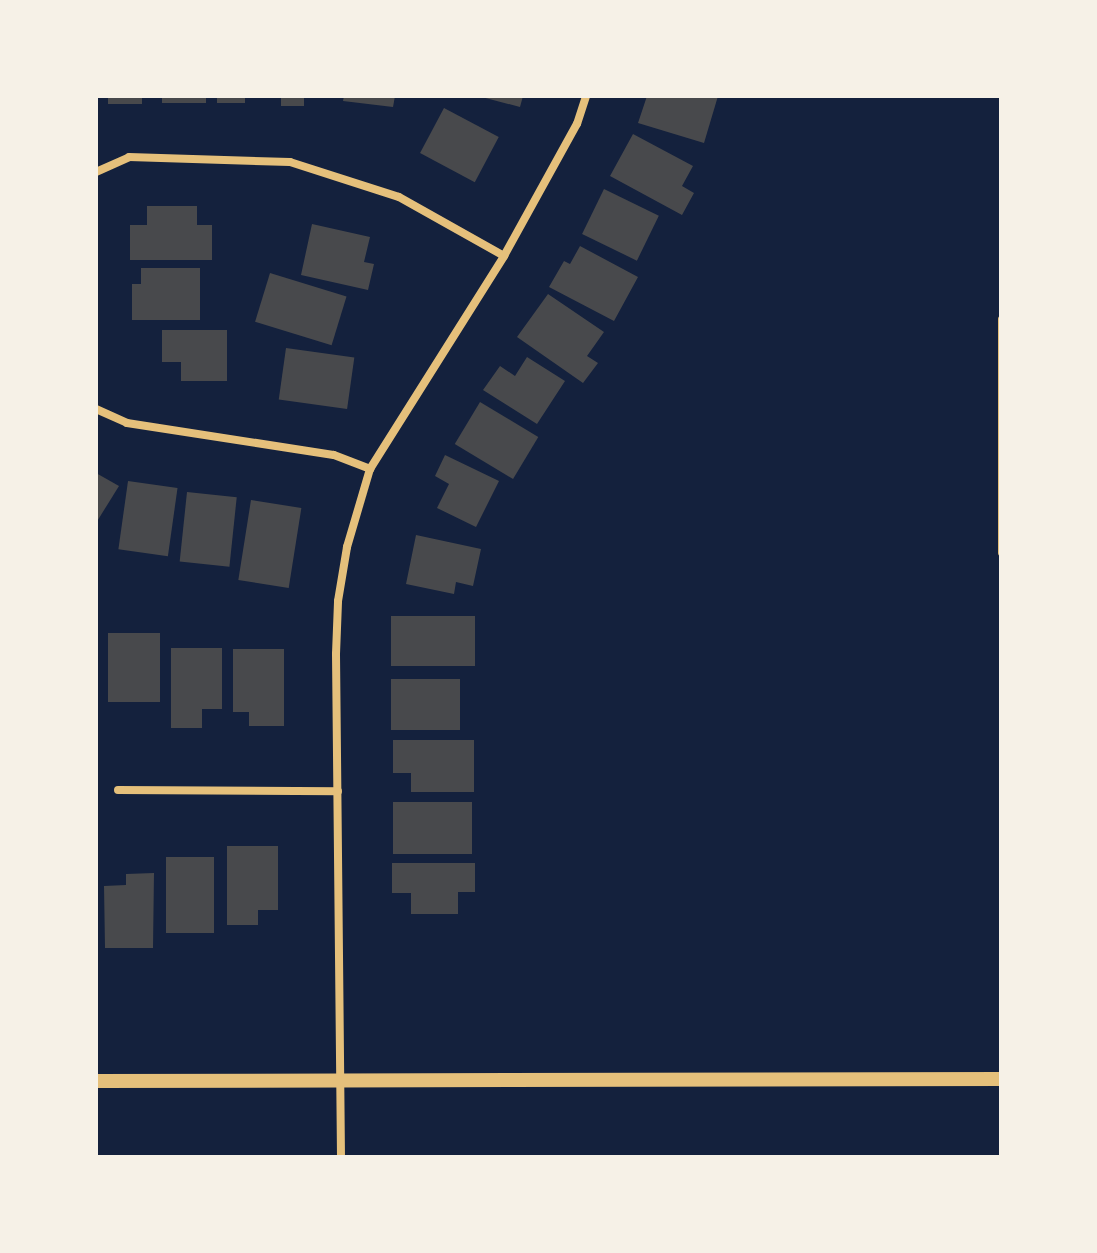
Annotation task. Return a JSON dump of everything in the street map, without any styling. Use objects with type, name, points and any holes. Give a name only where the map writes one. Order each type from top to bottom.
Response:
[{"type":"street","points":[[341,1157],[338,601],[347,547],[370,469],[504,256],[577,124],[586,96]]},
{"type":"street","points":[[96,172],[129,157],[290,162],[399,197],[504,256]]},
{"type":"street","points":[[96,409],[127,423],[334,455],[370,469]]},
{"type":"street","points":[[118,790],[338,791]]},
{"type":"street","points":[[96,1081],[1001,1079]]},
{"type":"lane","points":[[1001,319],[1001,553]]},
{"type":"building","points":[[108,96],[142,96],[142,104],[108,104]]},
{"type":"building","points":[[162,96],[206,96],[206,103],[162,103]]},
{"type":"building","points":[[217,96],[245,96],[245,103],[217,103]]},
{"type":"building","points":[[281,96],[304,96],[304,106],[281,106]]},
{"type":"building","points":[[344,96],[395,96],[393,107],[343,101]]},
{"type":"building","points":[[478,96],[523,96],[520,107]]},
{"type":"building","points":[[647,96],[718,96],[704,143],[638,123]]},
{"type":"building","points":[[444,108],[499,137],[475,182],[420,153]]},
{"type":"building","points":[[633,134],[693,166],[682,186],[694,193],[682,215],[610,176]]},
{"type":"building","points":[[604,189],[659,216],[637,261],[582,234]]},
{"type":"building","points":[[147,206],[197,206],[197,225],[212,225],[212,260],[130,260],[130,225],[147,225]]},
{"type":"building","points":[[312,224],[370,237],[364,262],[374,264],[368,290],[301,275]]},
{"type":"building","points":[[580,246],[638,277],[614,321],[549,287],[564,261],[570,264]]},
{"type":"building","points":[[141,268],[200,268],[200,320],[132,320],[132,284],[141,284]]},
{"type":"building","points":[[270,273],[347,296],[332,345],[255,322]]},
{"type":"building","points":[[548,294],[604,332],[587,356],[598,363],[583,383],[517,337]]},
{"type":"building","points":[[162,330],[227,330],[227,381],[181,381],[181,362],[162,362]]},
{"type":"building","points":[[286,348],[354,358],[347,409],[279,399]]},
{"type":"building","points":[[527,357],[565,381],[537,424],[483,390],[500,366],[515,376]]},
{"type":"building","points":[[480,402],[538,437],[513,479],[455,444]]},
{"type":"building","points":[[445,455],[499,481],[476,527],[437,508],[449,484],[435,476]]},
{"type":"building","points":[[96,473],[119,486],[96,523]]},
{"type":"building","points":[[128,481],[178,488],[168,556],[118,549]]},
{"type":"building","points":[[187,492],[237,497],[229,567],[180,562]]},
{"type":"building","points":[[251,500],[301,508],[289,588],[238,580]]},
{"type":"building","points":[[416,535],[481,549],[473,586],[456,582],[454,594],[406,584]]},
{"type":"building","points":[[391,616],[475,616],[475,666],[391,666]]},
{"type":"building","points":[[108,633],[160,633],[160,702],[108,702]]},
{"type":"building","points":[[171,648],[222,648],[222,709],[202,709],[202,728],[171,728]]},
{"type":"building","points":[[233,649],[284,649],[284,726],[249,726],[249,712],[233,712]]},
{"type":"building","points":[[391,679],[460,679],[460,730],[391,730]]},
{"type":"building","points":[[393,740],[474,740],[474,792],[411,792],[411,773],[393,773]]},
{"type":"building","points":[[393,802],[472,802],[472,854],[393,854]]},
{"type":"building","points":[[227,846],[278,846],[278,910],[258,910],[258,925],[227,925]]},
{"type":"building","points":[[166,857],[214,857],[214,933],[166,933]]},
{"type":"building","points":[[392,863],[475,863],[475,892],[458,892],[458,914],[411,914],[411,893],[392,893]]},
{"type":"building","points":[[154,873],[153,948],[105,948],[104,886],[126,885],[126,874]]}]
